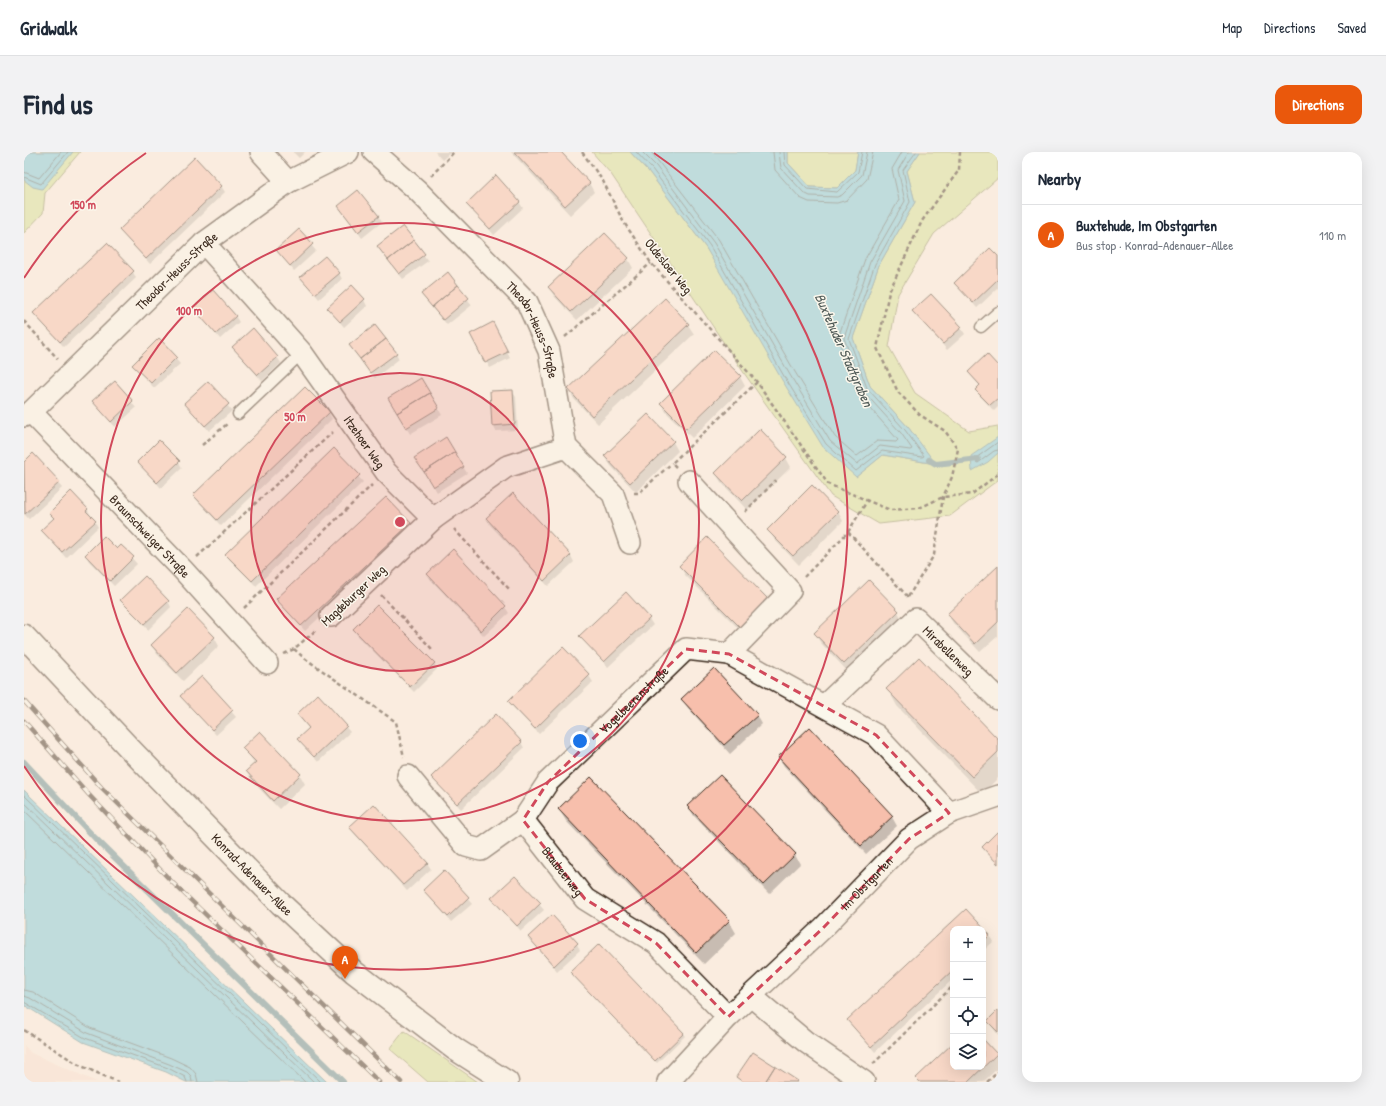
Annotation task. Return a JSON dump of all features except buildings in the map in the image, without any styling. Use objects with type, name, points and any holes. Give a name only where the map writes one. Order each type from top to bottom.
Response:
[{"type":"street","points":[[261,152],[288,182]]},
{"type":"street","name":"Theodor-Heuss-Straße","points":[[27,414],[204,243],[288,182],[348,152]]},
{"type":"street","name":"Theodor-Heuss-Straße","points":[[374,152],[417,190],[527,302],[549,351],[566,447]]},
{"type":"street","name":"Itzehoer Weg","points":[[204,243],[302,353],[349,417],[386,472],[437,517]]},
{"type":"street","name":"Braunschweiger Straße","points":[[27,414],[184,570],[231,620],[267,663]]},
{"type":"street","points":[[437,517],[506,467],[566,447],[613,494],[630,543]]},
{"type":"street","points":[[689,481],[790,591],[729,654]]},
{"type":"street","name":"Magdeburger Weg","points":[[331,616],[437,517]]},
{"type":"street","points":[[824,706],[916,618]]},
{"type":"street","name":"Mirabellenweg","points":[[916,618],[998,699]]},
{"type":"street","name":"Konrad-Adenauer-Allee","points":[[24,636],[133,752],[281,904],[315,936],[354,972],[436,1035],[507,1082]]},
{"type":"street","name":"Vogelbeerenstraße","points":[[522,820],[548,782],[686,649],[729,654],[876,735],[949,813]]},
{"type":"street","points":[[408,776],[466,846],[481,850],[522,820]]},
{"type":"street","name":"Im Obstgarten","points":[[668,1082],[728,1017],[822,929],[909,839],[949,813],[998,796]]},
{"type":"street","name":"Blaubeerweg","points":[[522,820],[585,899],[656,943],[728,1017]]},
{"type":"street","points":[[751,996],[806,1042],[861,1080]]},
{"type":"lane","points":[[981,327],[998,312]]},
{"type":"lane","points":[[238,414],[302,353]]},
{"type":"path","points":[[417,190],[454,152]]},
{"type":"path","name":"Oldesloer Weg","points":[[582,152],[603,180],[622,221],[651,263],[757,382],[828,484],[890,510],[919,508],[943,497],[972,494],[998,474]]},
{"type":"path","points":[[908,597],[934,555],[943,497],[952,477],[958,449],[945,432],[920,415],[898,392],[877,348],[889,292],[922,221],[959,170],[960,152]]},
{"type":"path","points":[[549,351],[651,263]]},
{"type":"path","points":[[24,321],[70,373]]},
{"type":"path","points":[[613,494],[639,493],[757,382]]},
{"type":"path","points":[[202,444],[238,414]]},
{"type":"path","points":[[184,570],[349,417]]},
{"type":"path","points":[[672,463],[689,481]]},
{"type":"path","points":[[231,620],[386,472]]},
{"type":"path","points":[[731,526],[776,480]]},
{"type":"path","points":[[790,591],[848,532],[867,501]]},
{"type":"path","points":[[437,517],[509,590]]},
{"type":"path","points":[[848,532],[915,604],[916,618]]},
{"type":"path","points":[[368,581],[433,650]]},
{"type":"path","name":"Magdeburger Weg","points":[[267,663],[294,649],[331,616]]},
{"type":"path","points":[[294,649],[303,657],[396,722],[408,776]]},
{"type":"path","points":[[861,1080],[950,989]]},
{"type":"path","points":[[24,1030],[79,1065],[118,1082]]},
{"type":"path","points":[[987,1082],[998,1072]]},
{"type":"highlighted area","points":[[686,649],[729,654],[876,735],[949,813],[909,839],[822,929],[728,1017],[656,943],[585,899],[523,820],[548,782]]},
{"type":"shaded area","points":[[24,1045],[31,1053],[97,1082],[24,1082]]},
{"type":"green space","points":[[24,152],[80,152],[45,193],[43,213],[24,233]]},
{"type":"green space","points":[[592,152],[630,152],[649,172],[706,248],[856,477],[883,455],[935,464],[908,427],[870,386],[853,338],[879,265],[915,202],[907,171],[920,152],[998,152],[998,178],[934,234],[898,294],[889,347],[915,393],[969,431],[998,426],[998,480],[950,516],[879,524],[831,496],[744,373],[611,174]]},
{"type":"green space","points":[[788,152],[858,152],[855,170],[837,188],[810,187],[788,163]]},
{"type":"green space","points":[[404,1031],[478,1082],[428,1082],[390,1049]]},
{"type":"water","points":[[24,152],[73,152],[42,189],[33,187],[24,180]]},
{"type":"water","points":[[630,152],[788,152],[788,163],[810,187],[837,188],[855,170],[858,152],[920,152],[907,171],[915,202],[879,265],[853,338],[870,386],[908,427],[936,464],[883,455],[856,477],[823,447],[782,380],[706,248],[649,172]]},
{"type":"water","points":[[998,437],[998,453],[988,462],[972,471],[971,456]]},
{"type":"water","points":[[24,790],[327,1082],[186,1082],[166,1072],[83,1042],[24,1005]]},
{"type":"waterway","name":"Buxtehuder Stadtgraben","points":[[929,460],[936,464],[978,459]]},
{"type":"waterway","points":[[24,762],[95,838],[343,1082]]},
{"type":"railway","points":[[24,701],[102,788],[401,1082]]},
{"type":"railway","points":[[24,721],[89,795],[173,883],[379,1082]]},
{"type":"place","name":"Buxtehude, Im Obstgarten","points":[[345,979]]}]
